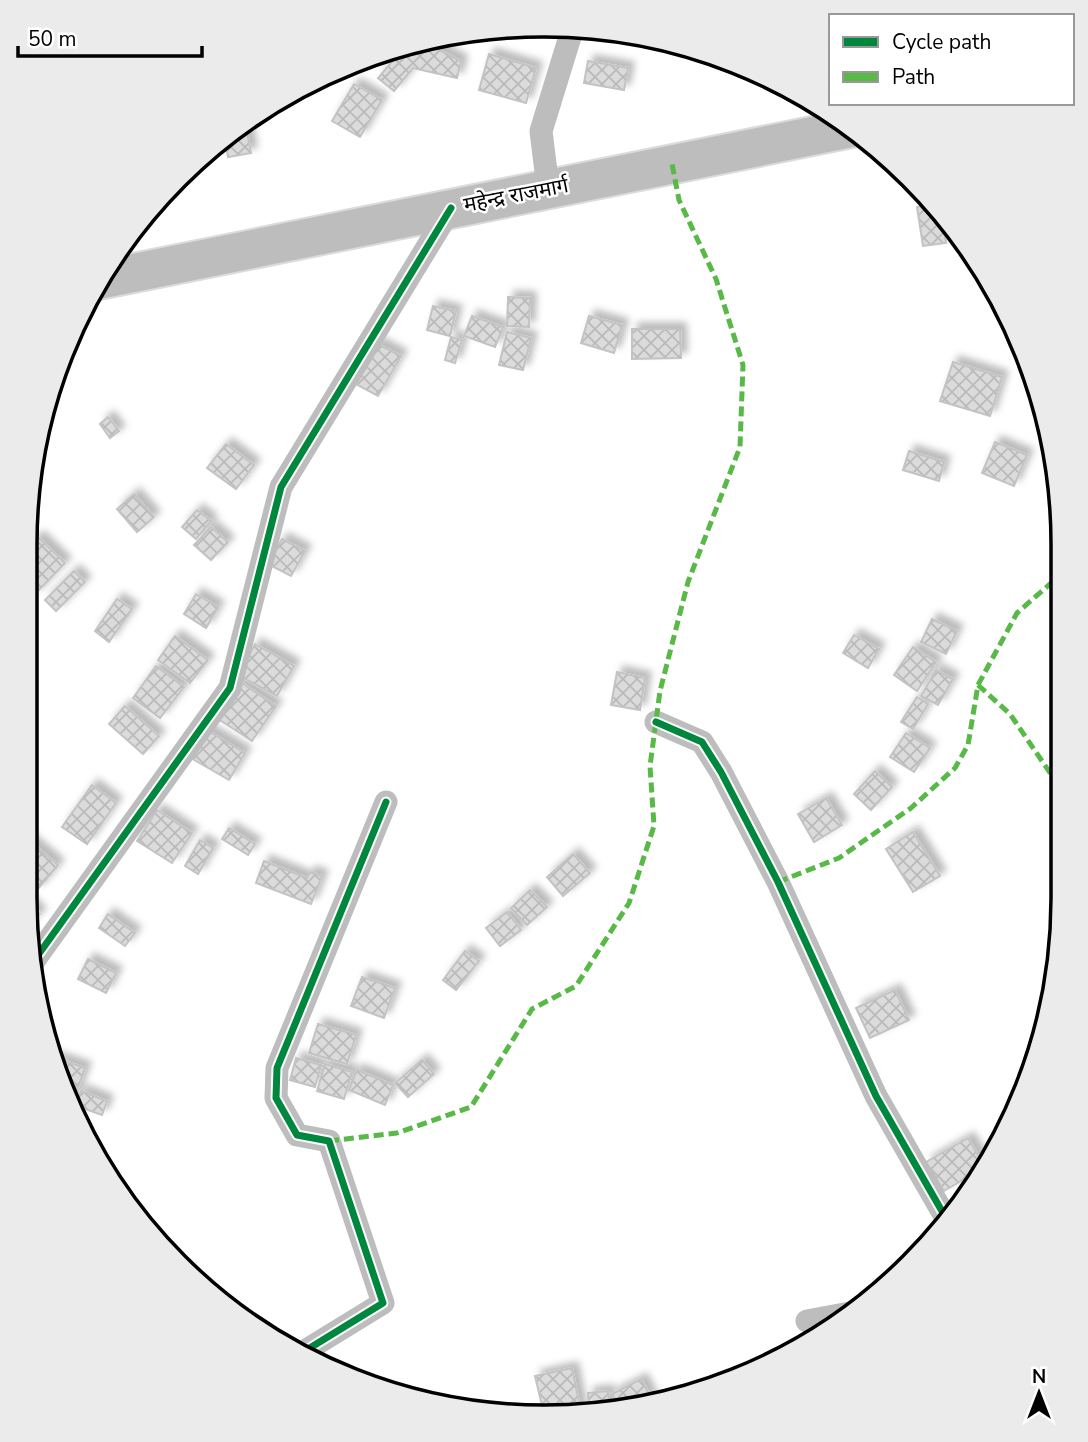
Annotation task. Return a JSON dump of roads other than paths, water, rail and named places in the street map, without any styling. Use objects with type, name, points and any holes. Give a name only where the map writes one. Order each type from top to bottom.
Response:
[{"type":"highway","name":"महेन्द्र राजमार्ग","points":[[113,277],[838,131]]},
{"type":"street","points":[[548,188],[541,131],[570,38]]},
{"type":"street","points":[[40,952],[230,688],[281,487],[452,208]]},
{"type":"street","points":[[656,722],[702,742],[721,772],[778,882],[876,1096],[942,1212]]},
{"type":"street","points":[[310,1348],[383,1303],[329,1141],[297,1135],[276,1098],[277,1068],[386,802]]},
{"type":"street","points":[[807,1321],[831,1317]]}]
